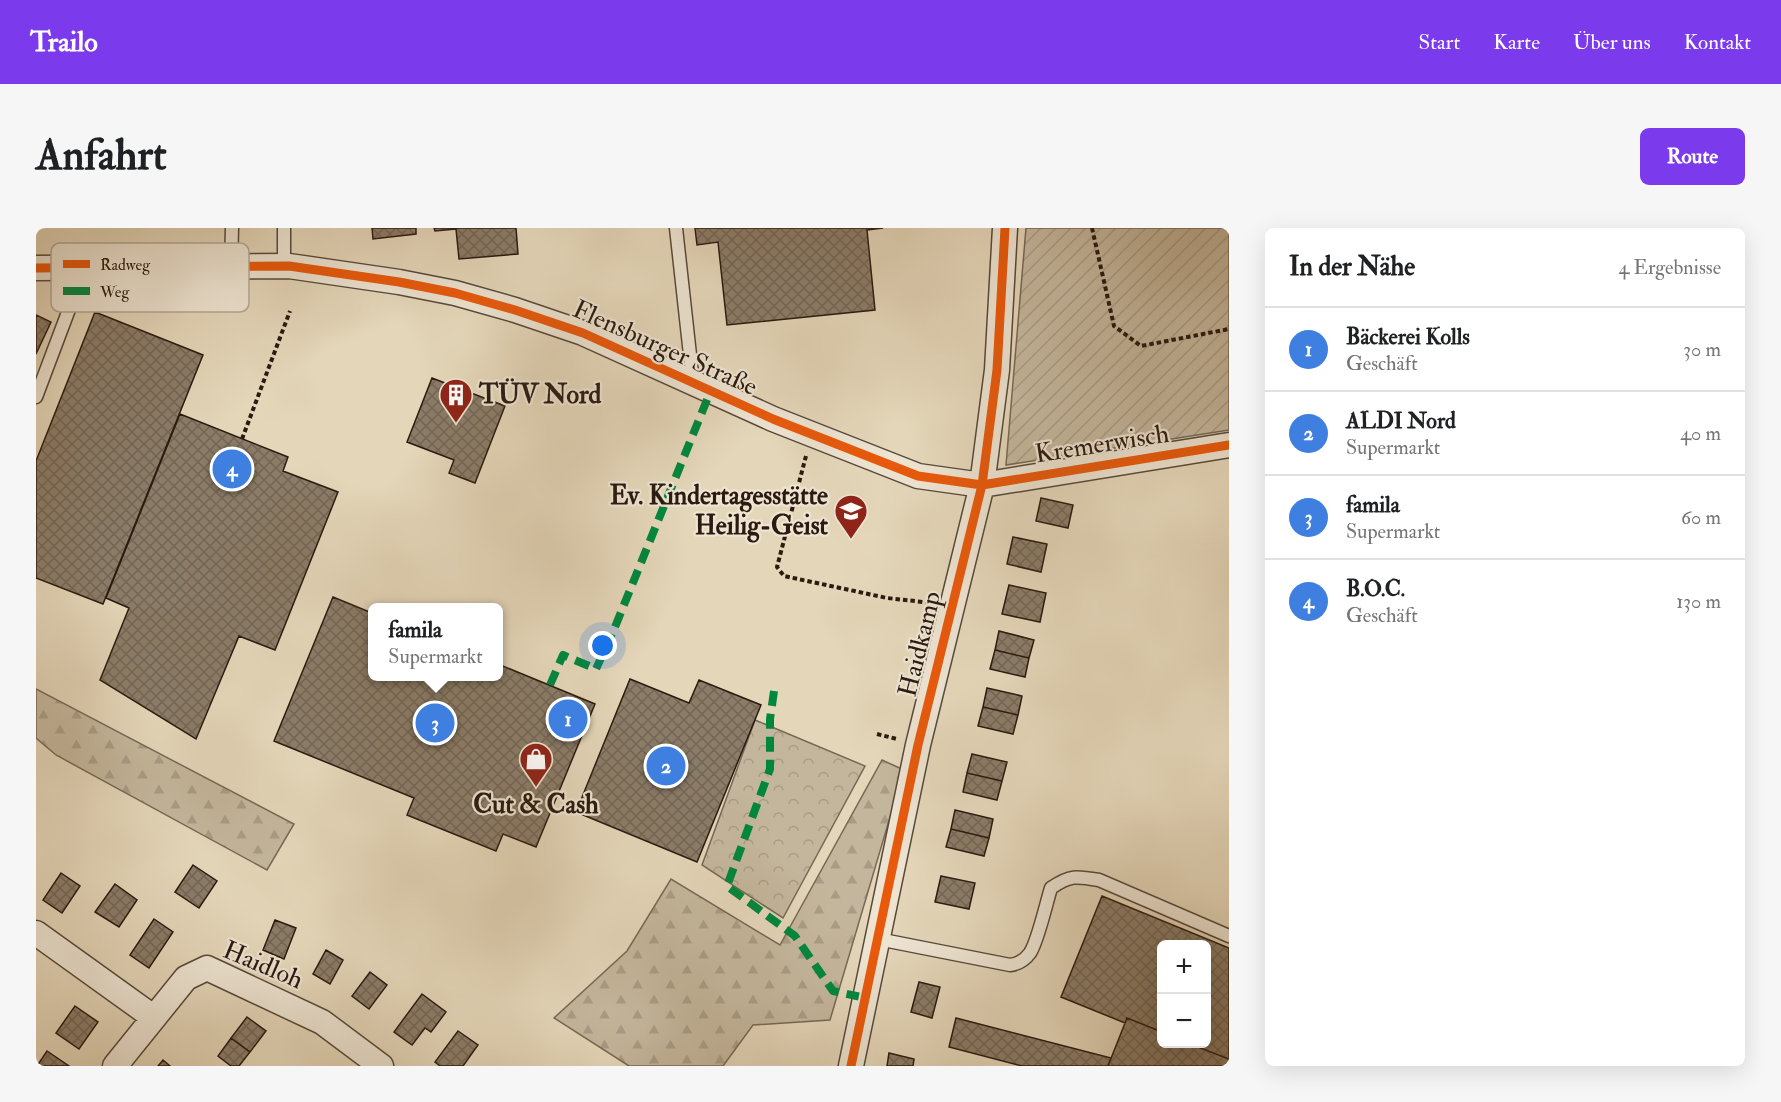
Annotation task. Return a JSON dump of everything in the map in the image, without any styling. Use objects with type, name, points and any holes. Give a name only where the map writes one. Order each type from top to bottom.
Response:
[{"type":"street","name":"Haidkamp","points":[[851,1066],[918,745],[982,485],[997,370],[1005,228]]},
{"type":"street","name":"Flensburger Straße","points":[[249,266],[284,266],[399,282],[455,293],[583,333],[812,435],[918,476],[982,485]]},
{"type":"street","name":"Flensburger Straße","points":[[36,268],[51,268]]},
{"type":"street","name":"Kremerwisch","points":[[982,485],[1229,445]]},
{"type":"street","points":[[36,933],[153,1017]]},
{"type":"street","name":"Haidloh","points":[[115,1066],[186,978],[207,968],[322,1022],[381,1066]]},
{"type":"lane","points":[[232,228],[232,243]]},
{"type":"lane","points":[[284,228],[284,266]]},
{"type":"lane","points":[[676,228],[693,382]]},
{"type":"lane","points":[[36,397],[69,312]]},
{"type":"lane","points":[[878,939],[1010,965],[1017,964],[1030,954],[1051,888],[1067,878],[1085,877],[1099,880],[1229,936]]},
{"type":"path","points":[[1092,228],[1114,326],[1141,346],[1229,329]]},
{"type":"path","points":[[242,439],[290,311]]},
{"type":"path","points":[[812,435],[777,567],[784,576],[887,598],[951,605]]},
{"type":"green space","points":[[1026,228],[1229,228],[1229,430],[1006,465]]},
{"type":"green space","points":[[36,689],[294,824],[267,870],[56,755],[36,738]]},
{"type":"green space","points":[[755,720],[865,766],[783,918],[702,865]]},
{"type":"green space","points":[[882,760],[904,770],[830,1020],[753,1025],[723,1066],[629,1066],[554,1018],[627,951],[671,879],[780,945]]},
{"type":"building","points":[[372,228],[416,228],[416,234],[373,239]]},
{"type":"building","points":[[434,228],[516,228],[518,254],[459,259],[456,229],[435,231]]},
{"type":"building","points":[[695,228],[883,228],[867,230],[875,310],[727,325],[718,242],[697,245]]},
{"type":"building","points":[[95,312],[203,355],[103,604],[36,578],[36,461]]},
{"type":"building","points":[[36,315],[51,322],[36,354]]},
{"type":"building","name":"TÜV Nord","points":[[432,378],[505,406],[475,483],[449,473],[454,460],[407,442]]},
{"type":"building","points":[[180,414],[288,457],[283,471],[338,492],[275,650],[239,636],[196,739],[100,680],[129,608],[106,598]]},
{"type":"building","points":[[1041,498],[1073,505],[1068,528],[1036,521]]},
{"type":"building","points":[[1013,537],[1047,544],[1041,572],[1007,564]]},
{"type":"building","points":[[1009,585],[1046,593],[1040,622],[1002,614]]},
{"type":"building","points":[[333,597],[368,611],[368,681],[503,681],[503,666],[595,704],[536,847],[503,834],[496,851],[407,815],[414,798],[274,741]]},
{"type":"building","points":[[999,631],[1034,640],[1029,658],[995,650]]},
{"type":"building","points":[[995,650],[1029,658],[1025,677],[990,669]]},
{"type":"building","points":[[630,679],[689,703],[699,680],[761,705],[697,862],[576,812]]},
{"type":"building","points":[[987,688],[1022,696],[1018,715],[983,707]]},
{"type":"building","points":[[983,707],[1018,715],[1013,734],[978,726]]},
{"type":"building","points":[[972,754],[1007,762],[1002,781],[967,773]]},
{"type":"building","points":[[967,773],[1002,781],[997,800],[963,792]]},
{"type":"building","points":[[955,810],[993,819],[989,838],[951,829]]},
{"type":"building","points":[[951,829],[989,838],[984,856],[946,847]]},
{"type":"building","points":[[193,865],[217,881],[199,908],[175,892]]},
{"type":"building","points":[[61,873],[80,886],[62,913],[43,900]]},
{"type":"building","points":[[941,876],[975,883],[969,909],[935,902]]},
{"type":"building","points":[[115,884],[137,900],[119,927],[95,912]]},
{"type":"building","points":[[1102,896],[1209,940],[1157,940],[1157,1030],[1127,1018],[1125,1023],[1061,997]]},
{"type":"building","points":[[154,919],[173,932],[149,968],[130,955]]},
{"type":"building","points":[[275,920],[296,928],[284,959],[263,950]]},
{"type":"building","points":[[1211,941],[1229,948],[1229,1059],[1200,1048],[1211,1048]]},
{"type":"building","points":[[326,950],[343,960],[330,984],[313,974]]},
{"type":"building","points":[[370,972],[387,985],[369,1009],[352,996]]},
{"type":"building","points":[[919,982],[940,987],[932,1018],[911,1012]]},
{"type":"building","points":[[422,994],[446,1012],[431,1032],[425,1028],[412,1045],[394,1032]]},
{"type":"building","points":[[75,1006],[98,1022],[79,1049],[56,1033]]},
{"type":"building","points":[[247,1017],[266,1031],[250,1052],[231,1038]]},
{"type":"building","points":[[956,1018],[1111,1058],[1108,1066],[1022,1066],[949,1047]]},
{"type":"building","points":[[1127,1018],[1157,1030],[1157,1048],[1200,1048],[1229,1059],[1229,1066],[1108,1066]]},
{"type":"building","points":[[458,1031],[478,1045],[463,1066],[440,1066],[435,1062]]},
{"type":"building","points":[[231,1038],[250,1052],[239,1066],[231,1066],[218,1056]]},
{"type":"building","points":[[47,1051],[69,1066],[37,1066]]},
{"type":"building","points":[[889,1053],[914,1059],[913,1066],[887,1066]]},
{"type":"building","points":[[163,1060],[170,1066],[158,1066]]},
{"type":"marked path","points":[[550,685],[563,655],[596,669],[711,390]]},
{"type":"marked path","points":[[774,691],[770,719],[770,769],[727,886],[795,936],[833,991],[866,998]]},
{"type":"cycle path","points":[[851,1066],[918,745],[982,485],[997,370],[1005,228]]},
{"type":"cycle path","points":[[249,266],[289,266],[399,282],[455,293],[515,310],[583,333],[773,419],[918,476],[982,485],[1229,445]]},
{"type":"cycle path","points":[[36,268],[51,268]]},
{"type":"place","name":"TÜV Nord","points":[[456,424]]},
{"type":"place","name":"B.O.C.","points":[[232,469]]},
{"type":"place","name":"Ev. Kindertagesstätte Heilig-Geist","points":[[851,540]]},
{"type":"place","name":"Bäckerei Kolls","points":[[568,719]]},
{"type":"place","name":"famila","points":[[435,723]]},
{"type":"place","name":"ALDI Nord","points":[[666,766]]},
{"type":"place","name":"Cut & Cash","points":[[536,788]]}]
